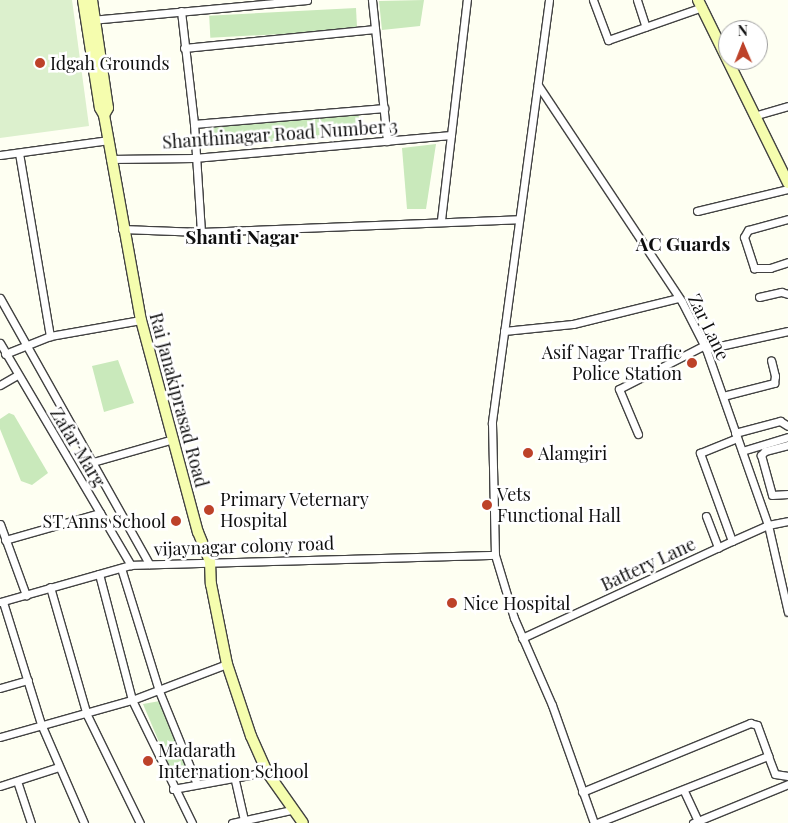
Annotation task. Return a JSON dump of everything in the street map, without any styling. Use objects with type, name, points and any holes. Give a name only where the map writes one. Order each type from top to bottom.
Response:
[{"type":"main road","points":[[83,0],[90,20]]},
{"type":"main road","points":[[90,20],[92,0]]},
{"type":"main road","points":[[700,4],[757,115],[788,183]]},
{"type":"main road","name":"Rai Janakiprasad Road","points":[[90,20],[100,108],[104,115],[109,140],[110,159],[122,229],[141,320],[198,532],[210,561],[227,664],[251,736],[267,772],[291,810],[303,823]]},
{"type":"street","points":[[90,20],[307,0]]},
{"type":"street","points":[[372,0],[387,141]]},
{"type":"street","points":[[441,220],[467,0]]},
{"type":"street","points":[[549,0],[492,423],[495,555],[522,638],[552,705],[582,792],[595,823],[684,791],[768,756]]},
{"type":"street","points":[[593,0],[604,37],[608,40],[684,13],[700,4]]},
{"type":"street","points":[[637,0],[646,27]]},
{"type":"street","points":[[181,11],[194,124],[194,158],[201,232]]},
{"type":"street","points":[[184,48],[375,29]]},
{"type":"street","name":"Zar Lane","points":[[538,85],[678,298],[705,348],[768,525],[788,612]]},
{"type":"street","points":[[757,115],[788,106]]},
{"type":"street","points":[[194,124],[384,108]]},
{"type":"street","name":"Shanthinagar Road Number 3","points":[[110,159],[194,158],[451,135]]},
{"type":"street","points":[[0,155],[109,140]]},
{"type":"street","points":[[19,153],[50,336]]},
{"type":"street","points":[[697,211],[788,189]]},
{"type":"street","points":[[122,229],[201,232],[441,220],[519,219]]},
{"type":"street","points":[[788,220],[748,230],[744,237],[754,268],[770,268],[788,262]]},
{"type":"street","points":[[759,297],[788,294]]},
{"type":"street","points":[[0,298],[28,344],[149,564]]},
{"type":"street","points":[[504,331],[573,324],[678,298]]},
{"type":"street","points":[[5,354],[50,336],[141,320]]},
{"type":"street","points":[[638,434],[619,388],[705,348],[788,331]]},
{"type":"street","name":"Zafar Marg","points":[[0,343],[17,375],[131,565]]},
{"type":"street","points":[[723,396],[774,383],[775,376],[771,360]]},
{"type":"street","points":[[0,385],[17,375]]},
{"type":"street","points":[[732,541],[700,452],[736,436],[780,421],[788,426]]},
{"type":"street","points":[[742,451],[788,438]]},
{"type":"street","points":[[93,462],[174,439]]},
{"type":"street","points":[[788,445],[765,451],[761,455],[772,495],[788,494]]},
{"type":"street","points":[[5,540],[100,513]]},
{"type":"street","points":[[706,516],[718,548]]},
{"type":"street","name":"Battery Lane","points":[[522,638],[768,525],[788,521]]},
{"type":"street","points":[[0,524],[26,594]]},
{"type":"street","name":"vijaynagar colony road","points":[[1,602],[131,565],[210,561],[495,555]]},
{"type":"street","points":[[121,568],[159,691],[197,784]]},
{"type":"street","points":[[98,574],[132,700],[173,789],[192,823]]},
{"type":"street","points":[[50,587],[87,714],[140,823]]},
{"type":"street","points":[[1,602],[41,724],[84,823]]},
{"type":"street","points":[[0,737],[132,700],[227,664]]},
{"type":"street","points":[[0,688],[28,680]]},
{"type":"street","points":[[582,792],[750,723],[757,725],[775,774],[788,776]]},
{"type":"street","points":[[0,786],[59,767]]},
{"type":"street","points":[[173,789],[234,776],[267,772]]},
{"type":"street","points":[[234,776],[244,820]]},
{"type":"street","points":[[17,781],[30,823]]},
{"type":"street","points":[[684,791],[697,822],[788,784]]},
{"type":"street","points":[[232,823],[291,810]]},
{"type":"green space","name":"Idgah Grounds","points":[[0,0],[72,0],[89,126],[0,138]]},
{"type":"green space","points":[[424,0],[420,26],[382,30],[379,1]]},
{"type":"green space","points":[[356,8],[357,30],[210,38],[209,16]]},
{"type":"green space","points":[[358,114],[364,136],[208,146],[208,126]]},
{"type":"green space","points":[[436,144],[426,209],[407,209],[402,148]]},
{"type":"green space","points":[[118,360],[134,403],[104,412],[92,366]]},
{"type":"green space","points":[[9,413],[14,415],[48,473],[32,485],[21,481],[0,429],[0,419]]},
{"type":"green space","points":[[160,701],[189,773],[173,775],[143,704]]},
{"type":"place","name":"Idgah Grounds","points":[[40,63]]},
{"type":"place","name":"Asif Nagar Traffic Police Station","points":[[692,363]]},
{"type":"place","name":"Alamgiri","points":[[528,453]]},
{"type":"place","name":"Vets Functional Hall","points":[[487,505]]},
{"type":"place","name":"Primary Veternary Hospital","points":[[209,510]]},
{"type":"place","name":"ST Anns School","points":[[176,521]]},
{"type":"place","name":"Nice Hospital","points":[[452,603]]},
{"type":"place","name":"Madarath Internation School","points":[[148,761]]},
{"type":"district","name":"Shanti Nagar","points":[[242,237]]},
{"type":"district","name":"AC Guards","points":[[683,244]]}]
